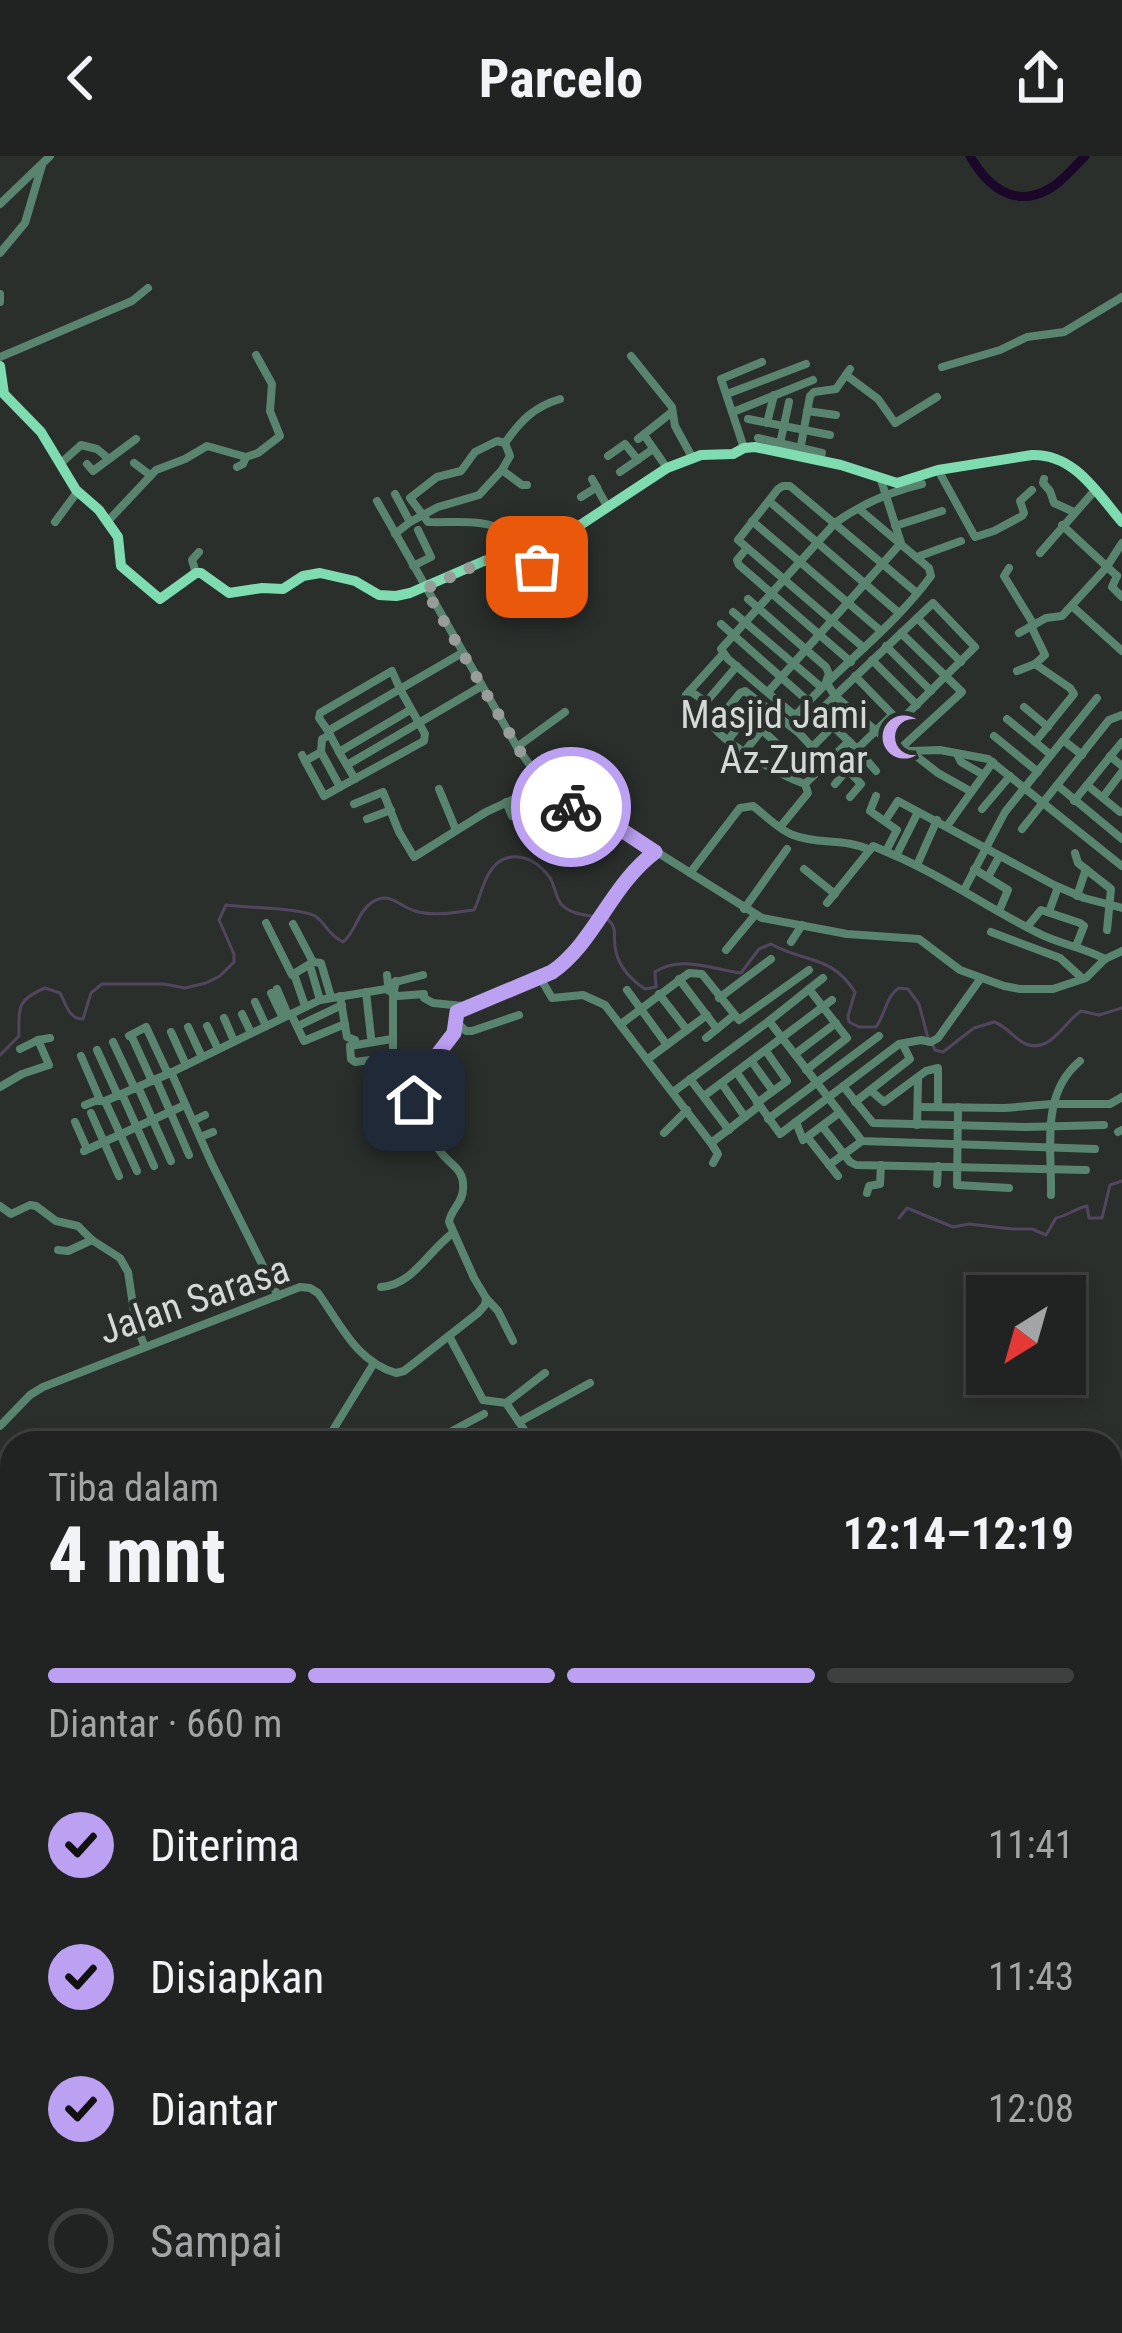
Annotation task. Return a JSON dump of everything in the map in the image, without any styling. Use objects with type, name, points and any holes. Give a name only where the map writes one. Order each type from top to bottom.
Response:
[{"type":"main road","points":[[0,362],[4,394],[41,432],[78,491],[108,521],[120,540],[121,566],[154,597],[164,598],[196,573],[206,574],[229,593],[279,589],[320,573],[355,581],[380,595],[425,589],[484,561],[560,539],[666,466],[753,446],[779,447],[841,465],[884,490],[938,470],[1047,455],[1069,464],[1122,522]]},
{"type":"street","points":[[0,204],[50,156]]},
{"type":"street","points":[[0,253],[25,223],[42,165]]},
{"type":"street","points":[[0,362],[132,301],[148,288]]},
{"type":"street","points":[[942,367],[1027,338],[1064,332],[1122,297]]},
{"type":"street","points":[[108,521],[150,475],[207,446],[246,457],[280,436],[269,408],[272,384],[256,355]]},
{"type":"street","points":[[631,356],[674,411],[677,431],[692,457]]},
{"type":"street","points":[[744,448],[721,379],[762,362]]},
{"type":"street","points":[[727,394],[806,364]]},
{"type":"street","points":[[822,453],[799,452],[807,411],[813,393],[836,389],[848,372],[878,398],[895,423],[937,397]]},
{"type":"street","points":[[733,412],[813,380]]},
{"type":"street","points":[[767,423],[774,395]]},
{"type":"street","points":[[505,442],[533,411],[560,399]]},
{"type":"street","points":[[758,439],[779,447],[789,403]]},
{"type":"street","points":[[632,487],[666,466],[640,437],[674,411]]},
{"type":"street","points":[[807,411],[836,416]]},
{"type":"street","points":[[748,419],[830,435]]},
{"type":"street","points":[[87,464],[93,471],[136,439]]},
{"type":"street","points":[[395,534],[438,506],[479,495],[510,454],[505,442]]},
{"type":"street","points":[[499,528],[452,520],[428,523],[411,497],[437,477],[461,471],[475,452],[505,442]]},
{"type":"street","points":[[608,456],[626,444],[638,460]]},
{"type":"street","points":[[61,464],[82,445],[109,459]]},
{"type":"street","points":[[620,472],[653,449]]},
{"type":"street","points":[[237,467],[246,457]]},
{"type":"street","points":[[134,464],[150,475]]},
{"type":"street","points":[[502,470],[527,485]]},
{"type":"street","points":[[938,470],[975,537],[1023,515],[1020,501],[1033,490]]},
{"type":"street","points":[[1044,479],[1054,503],[1074,512]]},
{"type":"street","points":[[581,497],[594,483],[608,509]]},
{"type":"street","points":[[859,509],[932,574],[851,662],[793,713],[721,650],[835,524],[884,490],[922,484]]},
{"type":"street","points":[[864,648],[738,538],[779,488],[790,486],[917,593]]},
{"type":"street","points":[[1040,553],[1096,489]]},
{"type":"street","points":[[884,490],[901,544]]},
{"type":"street","points":[[55,522],[78,491]]},
{"type":"street","points":[[395,494],[410,522]]},
{"type":"street","points":[[377,501],[518,747],[544,784],[571,806],[614,825],[755,915],[841,934],[919,939],[955,968],[1004,986],[1056,988],[1094,973],[1105,959],[1122,951]]},
{"type":"street","points":[[769,501],[899,613]]},
{"type":"street","points":[[895,526],[942,511]]},
{"type":"street","points":[[752,521],[881,631]]},
{"type":"street","points":[[1062,525],[1106,568],[1120,575],[1112,586],[1122,597]]},
{"type":"street","points":[[529,529],[523,534],[542,574]]},
{"type":"street","points":[[413,566],[431,557],[418,530]]},
{"type":"street","points":[[916,557],[961,541]]},
{"type":"street","points":[[1018,633],[1048,617],[1062,616],[1122,543]]},
{"type":"street","points":[[768,692],[901,544]]},
{"type":"street","points":[[747,548],[738,563],[851,662]]},
{"type":"street","points":[[196,573],[192,560],[199,553]]},
{"type":"street","points":[[1009,568],[1004,576],[1046,655],[1017,671]]},
{"type":"street","points":[[279,589],[286,604]]},
{"type":"street","points":[[748,599],[829,671],[825,684]]},
{"type":"street","points":[[798,732],[933,603],[975,647],[917,705],[834,755],[806,784]]},
{"type":"street","points":[[1072,606],[1122,651]]},
{"type":"street","points":[[733,612],[875,730],[970,791]]},
{"type":"street","points":[[916,618],[961,662]]},
{"type":"street","points":[[721,624],[808,701]]},
{"type":"street","points":[[901,633],[962,692],[905,750]]},
{"type":"street","points":[[886,646],[931,691]]},
{"type":"street","points":[[340,788],[321,752],[322,739],[462,653]]},
{"type":"street","points":[[723,654],[688,693],[706,702],[737,666]]},
{"type":"street","points":[[872,660],[917,705]]},
{"type":"street","points":[[916,676],[932,663]]},
{"type":"street","points":[[1035,664],[1073,692],[1035,742]]},
{"type":"street","points":[[321,752],[303,758],[320,798],[340,788],[356,779],[424,740],[392,670],[320,713],[356,779]]},
{"type":"street","points":[[855,676],[916,737]]},
{"type":"street","points":[[347,765],[481,686]]},
{"type":"street","points":[[806,784],[713,728],[742,691],[812,747]]},
{"type":"street","points":[[964,890],[1005,812],[1097,698]]},
{"type":"street","points":[[728,740],[759,701]]},
{"type":"street","points":[[1024,707],[1048,727]]},
{"type":"street","points":[[339,752],[410,710]]},
{"type":"street","points":[[518,747],[565,712]]},
{"type":"street","points":[[818,712],[876,771]]},
{"type":"street","points":[[746,751],[775,714]]},
{"type":"street","points":[[1021,730],[1033,715]]},
{"type":"street","points":[[1022,829],[1109,720],[1122,715]]},
{"type":"street","points":[[1007,719],[1052,755]]},
{"type":"street","points":[[785,775],[833,726]]},
{"type":"street","points":[[762,730],[797,762]]},
{"type":"street","points":[[994,736],[1038,772]]},
{"type":"street","points":[[1063,740],[1082,755]]},
{"type":"street","points":[[1074,801],[1122,742]]},
{"type":"street","points":[[764,761],[778,743]]},
{"type":"street","points":[[905,750],[940,750],[993,762],[1122,866]]},
{"type":"street","points":[[958,754],[961,762],[982,774]]},
{"type":"street","points":[[834,755],[861,784],[850,797]]},
{"type":"street","points":[[1102,797],[1122,769],[1110,756]]},
{"type":"street","points":[[917,865],[942,823],[993,762]]},
{"type":"street","points":[[835,784],[848,769]]},
{"type":"street","points":[[982,809],[1010,776]]},
{"type":"street","points":[[1113,783],[1122,790]]},
{"type":"street","points":[[353,804],[382,792],[412,856],[544,784]]},
{"type":"street","points":[[781,827],[808,793],[806,784]]},
{"type":"street","points":[[1057,785],[1122,841],[1111,858]]},
{"type":"street","points":[[1087,785],[1121,811],[1107,827]]},
{"type":"street","points":[[440,790],[456,830]]},
{"type":"street","points":[[876,796],[870,812],[897,830],[891,853]]},
{"type":"street","points":[[506,802],[512,816]]},
{"type":"street","points":[[885,821],[897,802],[1077,896],[1122,908]]},
{"type":"street","points":[[552,837],[571,806]]},
{"type":"street","points":[[690,873],[741,808],[753,806],[796,836],[852,842],[869,850]]},
{"type":"street","points":[[367,820],[391,810]]},
{"type":"street","points":[[891,853],[919,812]]},
{"type":"street","points":[[1053,827],[1061,817]]},
{"type":"street","points":[[606,847],[614,825]]},
{"type":"street","points":[[827,903],[875,846],[1047,938],[1105,959]]},
{"type":"street","points":[[744,909],[787,849]]},
{"type":"street","points":[[513,1341],[453,1233],[449,1216],[461,1199],[462,1177],[440,1152],[414,1096],[424,1072],[453,1034],[455,1013],[552,972],[569,958],[626,877],[655,852]]},
{"type":"street","points":[[1076,853],[1076,859],[1112,889],[1107,930]]},
{"type":"street","points":[[988,877],[1000,857]]},
{"type":"street","points":[[804,868],[835,894]]},
{"type":"street","points":[[974,869],[1009,892],[999,910]]},
{"type":"street","points":[[1077,896],[1086,869]]},
{"type":"street","points":[[1096,903],[1102,882]]},
{"type":"street","points":[[1049,912],[1058,887]]},
{"type":"street","points":[[1027,927],[1038,911],[1084,925],[1076,946]]},
{"type":"street","points":[[726,950],[755,915]]},
{"type":"street","points":[[266,923],[292,974],[321,963],[338,999],[346,1037],[392,1037]]},
{"type":"street","points":[[293,924],[312,966],[320,1000]]},
{"type":"street","points":[[791,942],[802,925]]},
{"type":"street","points":[[991,932],[1060,958],[1083,979]]},
{"type":"street","points":[[719,998],[771,959]]},
{"type":"street","points":[[621,1024],[689,973],[699,972],[741,1020],[809,970]]},
{"type":"street","points":[[392,1037],[350,1046],[351,1059],[393,1061],[391,978],[424,975]]},
{"type":"street","points":[[539,976],[552,998],[587,996],[605,1005],[711,1143],[718,1154],[713,1163]]},
{"type":"street","points":[[295,977],[305,1006]]},
{"type":"street","points":[[673,1092],[823,978]]},
{"type":"street","points":[[736,1073],[779,1134],[903,1044],[938,1038],[980,978]]},
{"type":"street","points":[[679,979],[717,1029]]},
{"type":"street","points":[[119,1176],[88,1109],[103,1101],[320,1000],[386,989],[393,995],[424,994],[429,1002],[465,1007]]},
{"type":"street","points":[[806,1070],[847,1040],[828,1004],[808,989]]},
{"type":"street","points":[[627,990],[667,1045]]},
{"type":"street","points":[[274,991],[307,1041],[345,1024]]},
{"type":"street","points":[[366,992],[370,1037]]},
{"type":"street","points":[[659,994],[687,1030]]},
{"type":"street","points":[[298,1026],[338,999]]},
{"type":"street","points":[[255,1002],[266,1026]]},
{"type":"street","points":[[704,1096],[828,1004]]},
{"type":"street","points":[[242,1014],[251,1034]]},
{"type":"street","points":[[455,1022],[469,1031],[519,1015]]},
{"type":"street","points":[[648,1059],[706,1015]]},
{"type":"street","points":[[706,1038],[733,1016]]},
{"type":"street","points":[[224,1018],[234,1041]]},
{"type":"street","points":[[769,1021],[862,1142]]},
{"type":"street","points":[[795,1054],[836,1023]]},
{"type":"street","points":[[207,1026],[218,1049]]},
{"type":"street","points":[[189,1155],[130,1035],[146,1027],[278,1296]]},
{"type":"street","points":[[188,1027],[202,1058]]},
{"type":"street","points":[[171,1032],[185,1065]]},
{"type":"street","points":[[768,1119],[879,1036]]},
{"type":"street","points":[[20,1049],[50,1038]]},
{"type":"street","points":[[0,1087],[49,1065],[38,1040]]},
{"type":"street","points":[[113,1042],[171,1161]]},
{"type":"street","points":[[855,1102],[910,1059],[903,1044]]},
{"type":"street","points":[[98,1050],[154,1166]]},
{"type":"street","points":[[711,1143],[787,1081],[766,1051]]},
{"type":"street","points":[[81,1056],[137,1171]]},
{"type":"street","points":[[1051,1195],[1052,1104],[1068,1071],[1080,1061]]},
{"type":"street","points":[[752,1062],[773,1091]]},
{"type":"street","points":[[871,1090],[884,1102],[929,1069],[939,1069],[938,1106]]},
{"type":"street","points":[[690,1079],[729,1130]]},
{"type":"street","points":[[917,1079],[917,1125]]},
{"type":"street","points":[[722,1084],[745,1118]]},
{"type":"street","points":[[843,1086],[873,1124],[1104,1126]]},
{"type":"street","points":[[919,1107],[1114,1103],[1122,1097]]},
{"type":"street","points":[[75,1122],[86,1150],[185,1105]]},
{"type":"street","points":[[958,1106],[958,1186],[1009,1188]]},
{"type":"street","points":[[1026,1107],[1026,1127]]},
{"type":"street","points":[[664,1133],[687,1110]]},
{"type":"street","points":[[796,1121],[802,1139],[808,1138],[838,1113]]},
{"type":"street","points":[[193,1121],[206,1115]]},
{"type":"street","points":[[822,1126],[856,1166],[1086,1170]]},
{"type":"street","points":[[200,1138],[213,1132]]},
{"type":"street","points":[[808,1138],[838,1175]]},
{"type":"street","points":[[829,1166],[862,1142],[1095,1149]]},
{"type":"street","points":[[867,1193],[868,1186],[880,1185],[881,1165]]},
{"type":"street","points":[[938,1166],[938,1184]]},
{"type":"street","points":[[0,1206],[11,1214],[36,1206],[56,1221],[78,1226],[116,1255],[128,1272],[134,1318],[145,1347]]},
{"type":"street","points":[[381,1287],[405,1280],[453,1233]]},
{"type":"street","points":[[58,1250],[96,1243]]},
{"type":"street","points":[[85,1254],[96,1243]]},
{"type":"street","name":"Jalan Sarasa","points":[[0,1426],[30,1395],[82,1366],[145,1347],[300,1287],[314,1290],[353,1346],[374,1363]]},
{"type":"street","points":[[332,1431],[374,1363],[400,1372],[483,1308],[486,1298]]},
{"type":"street","points":[[449,1336],[488,1402],[506,1403],[545,1373]]},
{"type":"street","points":[[104,1349],[109,1360]]},
{"type":"street","points":[[519,1422],[590,1383]]},
{"type":"street","points":[[452,1431],[485,1416],[483,1408],[488,1402]]},
{"type":"street","points":[[506,1403],[525,1431]]},
{"type":"waterway","points":[[970,156],[993,185],[1024,196],[1054,186],[1085,156]]},
{"type":"waterway","points":[[0,1055],[19,1036],[24,1001],[45,988],[60,993],[71,1013],[83,1019],[91,993],[102,984],[185,988],[220,976],[234,962],[219,920],[226,905],[308,913],[343,942],[366,907],[378,899],[389,898],[430,914],[474,910],[494,866],[518,857],[543,870],[565,907],[597,917]]},
{"type":"waterway","points":[[606,918],[614,927],[621,965],[645,989],[656,987],[655,972],[675,964],[741,973],[759,949],[771,944],[827,965],[846,980],[855,992],[849,1022],[859,1027],[876,1027],[895,991],[908,989],[919,1004],[928,1038]]},
{"type":"waterway","points":[[933,1046],[943,1052],[974,1028],[994,1022],[1026,1044],[1042,1045],[1081,1011],[1099,1015],[1122,1008]]},
{"type":"waterway","points":[[899,1218],[907,1208],[953,1227],[1032,1229],[1046,1235],[1056,1218],[1083,1207],[1087,1206],[1089,1218],[1102,1218],[1110,1185],[1122,1181]]},
{"type":"way so far","points":[[537,567],[531,547],[484,561],[425,589],[524,758],[551,792],[571,807]]},
{"type":"place","name":"Masjid Jami Az-Zumar","points":[[904,737]]},
{"type":"route","points":[[414,1100],[418,1082],[454,1033],[455,1014],[563,964],[626,877],[655,852],[614,825],[571,807]]}]
